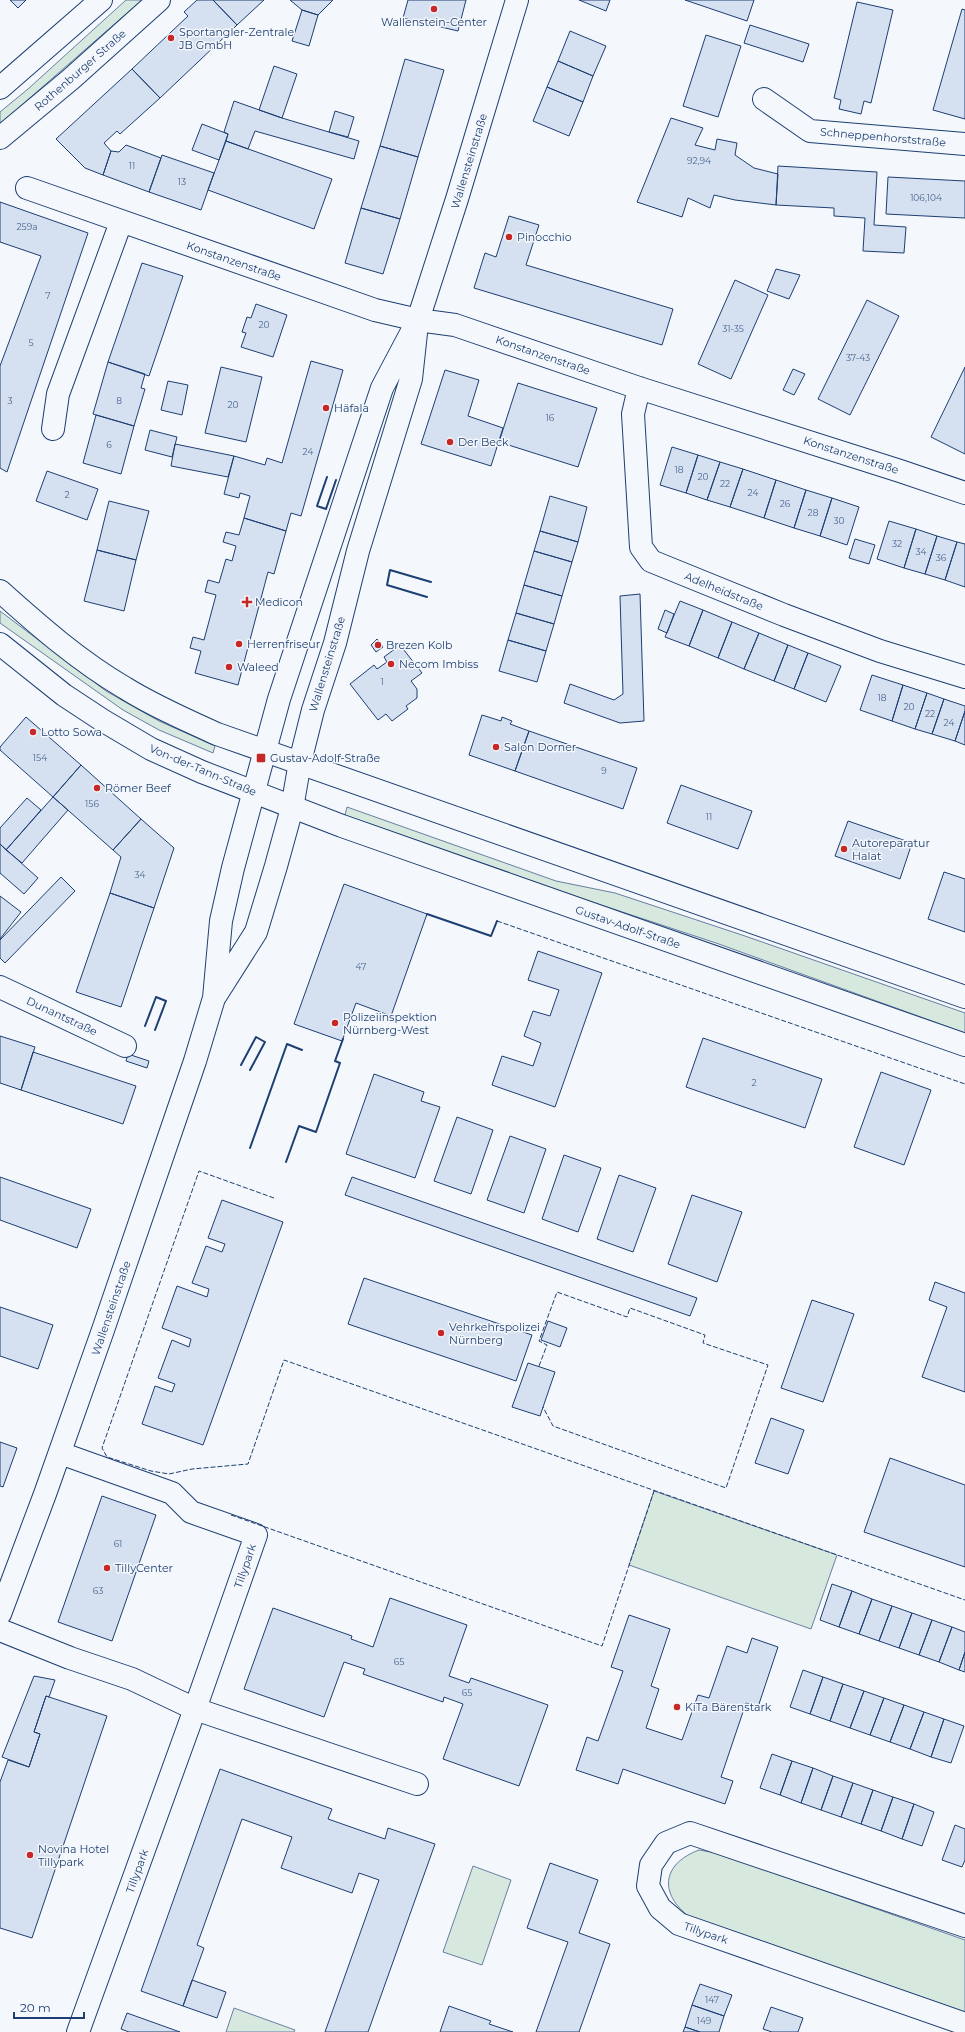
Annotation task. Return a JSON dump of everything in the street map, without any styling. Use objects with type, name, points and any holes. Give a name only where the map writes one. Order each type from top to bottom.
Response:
[{"type":"street","points":[[0,88],[101,0]]},
{"type":"street","name":"Rothenburger Straße","points":[[0,138],[71,79],[159,0]]},
{"type":"street","name":"Wallensteinstraße","points":[[0,1614],[60,1453],[167,1147],[214,998],[221,921],[264,750],[282,690],[382,388],[418,320],[457,199],[517,0]]},
{"type":"street","name":"Schneppenhorststraße","points":[[764,99],[810,130],[965,144]]},
{"type":"street","name":"Konstanzenstraße","points":[[27,188],[375,310],[418,320],[455,325],[639,388],[892,468],[965,493]]},
{"type":"street","points":[[53,429],[58,394],[121,222]]},
{"type":"street","name":"Wallensteinstraße","points":[[214,998],[256,932],[292,808],[300,762],[313,710],[336,643],[358,551],[411,378],[418,320]]},
{"type":"street","name":"Adelheidstraße","points":[[639,388],[633,414],[640,540],[641,547],[651,561],[880,651],[965,677]]},
{"type":"street","points":[[0,591],[70,651],[124,688],[179,717],[217,734],[965,997]]},
{"type":"street","name":"Von-der-Tann-Straße","points":[[0,644],[64,695],[125,734],[180,762],[292,808]]},
{"type":"street","name":"Gustav-Adolf-Straße","points":[[292,808],[965,1045]]},
{"type":"street","name":"Dunantstraße","points":[[0,987],[125,1046]]},
{"type":"street","name":"Tillypark","points":[[60,1453],[172,1493],[192,1512],[256,1535],[196,1709],[78,2032]]},
{"type":"street","points":[[0,1630],[70,1658],[132,1679],[196,1709],[417,1784]]},
{"type":"street","name":"Tillypark","points":[[965,1926],[690,1833],[666,1843],[651,1865],[648,1886],[660,1908],[680,1924],[965,2024]]},
{"type":"shaded area","points":[[126,0],[142,0],[0,124],[0,112],[28,89]]},
{"type":"shaded area","points":[[0,611],[106,691],[159,721],[215,746],[213,753],[159,730],[123,710],[0,623]]},
{"type":"shaded area","points":[[347,807],[556,881],[615,893],[745,936],[965,1013],[965,1033],[716,943],[595,903],[345,815]]},
{"type":"shaded area","points":[[654,1491],[837,1555],[811,1629],[629,1565]]},
{"type":"shaded area","points":[[699,1850],[717,1853],[965,1940],[965,2012],[687,1915],[672,1897],[669,1887],[669,1878],[672,1870],[678,1862]]},
{"type":"shaded area","points":[[473,1866],[511,1880],[482,1965],[443,1952]]},
{"type":"shaded area","points":[[234,2008],[295,2030],[294,2032],[226,2032]]},
{"type":"building","points":[[10,0],[26,0],[18,8]]},
{"type":"building","points":[[197,0],[213,0],[237,25],[160,98],[132,69],[188,16],[184,12]]},
{"type":"building","points":[[213,0],[264,0],[237,25]]},
{"type":"building","points":[[290,0],[333,0],[318,15],[302,10]]},
{"type":"building","name":"Wallenstein-Center","points":[[408,0],[466,0],[458,31],[403,18]]},
{"type":"building","points":[[579,0],[610,0],[606,11]]},
{"type":"building","points":[[685,0],[754,0],[747,21]]},
{"type":"building","points":[[857,2],[893,10],[871,103],[864,101],[861,114],[839,109],[841,100],[834,98]]},
{"type":"building","points":[[962,9],[965,10],[965,119],[933,110]]},
{"type":"building","points":[[302,10],[318,15],[309,46],[292,41]]},
{"type":"building","points":[[750,25],[809,44],[803,62],[744,43]]},
{"type":"building","points":[[570,31],[606,46],[593,76],[558,61]]},
{"type":"building","points":[[706,35],[741,46],[718,117],[683,106]]},
{"type":"building","points":[[405,59],[444,70],[418,157],[380,146]]},
{"type":"building","points":[[558,61],[593,76],[583,102],[547,87]]},
{"type":"building","points":[[274,66],[297,74],[282,118],[259,110]]},
{"type":"building","points":[[132,69],[160,98],[120,134],[117,131],[104,143],[111,151],[103,175],[85,168],[56,139]]},
{"type":"building","points":[[547,87],[583,102],[569,136],[533,121]]},
{"type":"building","points":[[234,101],[282,118],[359,141],[354,159],[255,131],[248,149],[226,141],[228,134],[224,132]]},
{"type":"building","points":[[335,111],[354,117],[348,137],[329,132]]},
{"type":"building","points":[[671,118],[703,128],[695,145],[715,150],[717,139],[737,143],[735,155],[754,168],[778,174],[776,205],[735,200],[714,195],[710,208],[688,198],[682,217],[637,202]]},
{"type":"building","points":[[202,124],[228,134],[219,160],[192,150]]},
{"type":"building","points":[[226,141],[332,179],[314,229],[208,190]]},
{"type":"building","points":[[126,145],[161,158],[149,192],[103,175],[111,151],[119,152]]},
{"type":"building","points":[[380,146],[418,157],[400,219],[361,208]]},
{"type":"building","points":[[162,155],[214,173],[201,210],[149,192]]},
{"type":"building","points":[[778,166],[877,172],[874,225],[906,227],[904,253],[863,251],[865,218],[834,216],[834,208],[776,205]]},
{"type":"building","points":[[888,177],[965,181],[965,218],[886,214]]},
{"type":"building","points":[[0,202],[88,233],[7,472],[0,468],[0,366],[41,256],[0,242]]},
{"type":"building","points":[[361,208],[400,219],[383,274],[345,263]]},
{"type":"building","points":[[509,216],[539,225],[526,265],[673,309],[662,345],[474,288],[485,253],[496,257]]},
{"type":"building","points":[[142,263],[183,276],[149,376],[108,362]]},
{"type":"building","points":[[776,269],[800,275],[789,299],[767,291]]},
{"type":"building","points":[[735,280],[768,295],[731,379],[698,364]]},
{"type":"building","points":[[867,300],[899,316],[850,415],[818,399]]},
{"type":"building","points":[[256,304],[287,315],[273,357],[241,347],[246,333],[242,332],[247,317],[251,318]]},
{"type":"building","points":[[311,361],[343,370],[301,516],[291,513],[286,531],[244,518],[250,496],[240,493],[239,498],[224,494],[234,456],[265,465],[267,458],[282,463]]},
{"type":"building","points":[[108,362],[145,374],[141,388],[145,389],[134,426],[93,414]]},
{"type":"building","points":[[221,367],[262,377],[246,442],[205,433]]},
{"type":"building","points":[[965,367],[965,454],[931,437]]},
{"type":"building","points":[[793,369],[805,374],[794,395],[783,390]]},
{"type":"building","points":[[445,370],[479,380],[468,416],[503,428],[491,466],[421,444]]},
{"type":"building","points":[[168,381],[188,385],[182,415],[161,410]]},
{"type":"building","points":[[518,383],[597,408],[578,467],[499,442]]},
{"type":"building","points":[[96,415],[134,426],[121,474],[83,463]]},
{"type":"building","points":[[150,430],[177,437],[172,457],[145,450]]},
{"type":"building","points":[[175,444],[234,456],[228,477],[171,466]]},
{"type":"building","points":[[672,447],[698,455],[686,493],[660,485]]},
{"type":"building","points":[[698,455],[720,462],[707,500],[686,493]]},
{"type":"building","points":[[720,462],[743,469],[730,507],[707,500]]},
{"type":"building","points":[[743,469],[776,480],[764,518],[730,507]]},
{"type":"building","points":[[47,471],[98,489],[87,520],[36,501]]},
{"type":"building","points":[[776,480],[806,490],[794,528],[764,518]]},
{"type":"building","points":[[806,490],[832,498],[820,536],[794,528]]},
{"type":"building","points":[[550,496],[587,507],[578,542],[540,531]]},
{"type":"building","points":[[832,498],[859,507],[847,545],[820,536]]},
{"type":"building","points":[[109,501],[149,511],[136,560],[97,550]]},
{"type":"building","points":[[244,518],[286,531],[274,574],[268,572],[238,685],[195,673],[201,651],[190,648],[193,637],[204,640],[216,595],[205,592],[208,580],[219,583],[226,559],[232,561],[236,546],[223,542],[226,532],[239,535]]},
{"type":"building","points":[[889,521],[916,529],[904,568],[877,559]]},
{"type":"building","points":[[916,529],[937,536],[925,574],[904,568]]},
{"type":"building","points":[[540,531],[578,542],[572,562],[534,551]]},
{"type":"building","points":[[937,536],[957,542],[945,580],[925,574]]},
{"type":"building","points":[[855,539],[875,545],[869,564],[849,558]]},
{"type":"building","points":[[957,542],[965,544],[965,587],[945,580]]},
{"type":"building","points":[[97,550],[136,560],[124,611],[84,601]]},
{"type":"building","points":[[534,551],[572,562],[562,596],[524,585]]},
{"type":"building","points":[[524,585],[562,596],[554,624],[516,613]]},
{"type":"building","points":[[640,594],[644,721],[620,723],[564,703],[570,684],[614,700],[623,694],[620,596]]},
{"type":"building","points":[[680,601],[703,610],[689,646],[665,637]]},
{"type":"building","points":[[665,610],[674,614],[667,633],[658,629]]},
{"type":"building","points":[[703,610],[732,622],[718,658],[689,646]]},
{"type":"building","points":[[516,613],[554,624],[546,651],[508,640]]},
{"type":"building","points":[[732,622],[759,633],[744,669],[718,658]]},
{"type":"building","points":[[759,633],[788,645],[774,681],[744,669]]},
{"type":"building","points":[[377,639],[383,647],[376,652],[371,645]]},
{"type":"building","points":[[508,640],[546,651],[537,682],[499,671]]},
{"type":"building","points":[[400,645],[422,673],[411,681],[417,689],[417,698],[406,706],[408,709],[392,721],[386,714],[378,720],[350,684],[374,665],[377,669],[387,662],[384,657]]},
{"type":"building","points":[[788,645],[808,653],[794,689],[774,681]]},
{"type":"building","points":[[808,653],[841,666],[826,702],[794,689]]},
{"type":"building","points":[[872,675],[903,685],[892,721],[860,710]]},
{"type":"building","points":[[903,685],[927,693],[915,729],[892,721]]},
{"type":"building","points":[[927,693],[944,699],[932,734],[915,729]]},
{"type":"building","points":[[944,699],[965,706],[965,711],[955,741],[932,734]]},
{"type":"building","points":[[965,711],[965,745],[955,741]]},
{"type":"building","points":[[482,715],[501,721],[502,717],[512,721],[510,724],[529,731],[515,771],[469,755]]},
{"type":"building","points":[[26,717],[81,765],[53,797],[0,750],[0,747]]},
{"type":"building","points":[[529,731],[637,768],[623,809],[515,771]]},
{"type":"building","points":[[81,765],[141,819],[113,850],[53,797]]},
{"type":"building","points":[[681,785],[752,811],[738,849],[667,823]]},
{"type":"building","points":[[53,797],[68,810],[22,863],[6,850]]},
{"type":"building","points":[[27,798],[41,810],[6,850],[0,844],[0,828]]},
{"type":"building","points":[[141,819],[174,848],[154,908],[110,893],[121,857],[113,850]]},
{"type":"building","points":[[848,821],[912,843],[900,879],[835,856]]},
{"type":"building","points":[[0,844],[38,878],[24,894],[0,873]]},
{"type":"building","points":[[944,872],[965,879],[965,932],[928,919]]},
{"type":"building","points":[[61,877],[75,891],[5,963],[0,958],[0,940]]},
{"type":"building","points":[[344,884],[427,914],[391,1016],[356,1003],[342,1041],[294,1024]]},
{"type":"building","points":[[110,893],[154,908],[121,1007],[76,992]]},
{"type":"building","points":[[0,896],[21,912],[0,939]]},
{"type":"building","points":[[538,951],[602,973],[555,1107],[492,1085],[502,1056],[533,1066],[541,1043],[524,1036],[533,1011],[550,1016],[559,990],[528,980]]},
{"type":"building","points":[[0,1036],[35,1047],[21,1090],[0,1083]]},
{"type":"building","points":[[703,1038],[822,1079],[805,1128],[686,1087]]},
{"type":"building","points":[[33,1052],[136,1086],[123,1124],[21,1090]]},
{"type":"building","points":[[128,1054],[149,1061],[147,1068],[126,1061]]},
{"type":"building","points":[[881,1072],[931,1090],[904,1165],[854,1147]]},
{"type":"building","points":[[374,1074],[424,1092],[421,1101],[440,1107],[415,1178],[346,1154]]},
{"type":"building","points":[[457,1117],[493,1130],[471,1194],[434,1181]]},
{"type":"building","points":[[510,1136],[546,1149],[524,1213],[487,1200]]},
{"type":"building","points":[[564,1155],[601,1168],[578,1232],[542,1219]]},
{"type":"building","points":[[619,1175],[656,1188],[633,1252],[597,1239]]},
{"type":"building","points":[[0,1177],[91,1209],[77,1248],[0,1220]]},
{"type":"building","points":[[352,1177],[697,1298],[690,1316],[345,1195]]},
{"type":"building","points":[[692,1195],[742,1212],[717,1282],[668,1264]]},
{"type":"building","points":[[222,1200],[283,1222],[203,1445],[142,1424],[155,1386],[172,1392],[175,1384],[158,1378],[172,1340],[189,1347],[191,1339],[162,1328],[177,1286],[207,1297],[209,1289],[192,1283],[206,1246],[222,1252],[225,1244],[208,1238]]},
{"type":"building","points":[[364,1278],[532,1335],[516,1381],[348,1324]]},
{"type":"building","points":[[935,1282],[965,1293],[965,1392],[922,1377],[947,1307],[929,1300]]},
{"type":"building","points":[[812,1300],[854,1314],[823,1402],[781,1388]]},
{"type":"building","points":[[0,1307],[53,1325],[38,1369],[0,1356]]},
{"type":"building","points":[[548,1321],[567,1328],[560,1347],[541,1340]]},
{"type":"building","points":[[528,1363],[555,1372],[540,1416],[512,1407]]},
{"type":"building","points":[[771,1418],[804,1430],[788,1474],[755,1463]]},
{"type":"building","points":[[0,1442],[17,1448],[3,1487],[0,1486]]},
{"type":"building","points":[[890,1458],[965,1485],[965,1567],[864,1532]]},
{"type":"building","name":"TillyCenter","points":[[102,1496],[156,1515],[112,1641],[58,1622]]},
{"type":"building","points":[[832,1584],[852,1591],[839,1627],[820,1620]]},
{"type":"building","points":[[852,1591],[872,1599],[859,1634],[839,1627]]},
{"type":"building","points":[[390,1598],[467,1625],[449,1676],[469,1683],[471,1678],[548,1705],[519,1786],[443,1759],[463,1704],[444,1697],[443,1702],[363,1674],[365,1669],[344,1662],[324,1717],[244,1689],[273,1608],[352,1636],[351,1639],[373,1647]]},
{"type":"building","points":[[872,1599],[892,1606],[879,1641],[859,1634]]},
{"type":"building","points":[[892,1606],[912,1613],[899,1648],[879,1641]]},
{"type":"building","points":[[912,1613],[932,1620],[919,1655],[899,1648]]},
{"type":"building","points":[[629,1615],[670,1629],[651,1686],[659,1689],[646,1728],[682,1740],[698,1695],[709,1698],[727,1646],[747,1653],[752,1638],[778,1647],[758,1707],[746,1703],[721,1777],[733,1781],[725,1804],[623,1769],[618,1784],[576,1770],[587,1737],[598,1741],[623,1671],[611,1667]]},
{"type":"building","points":[[932,1620],[952,1627],[939,1662],[919,1655]]},
{"type":"building","points":[[952,1627],[965,1632],[965,1652],[959,1670],[939,1662]]},
{"type":"building","points":[[965,1652],[965,1672],[959,1670]]},
{"type":"building","points":[[803,1670],[823,1677],[810,1714],[790,1707]]},
{"type":"building","points":[[34,1676],[55,1680],[49,1697],[46,1696],[34,1732],[40,1734],[29,1767],[2,1757]]},
{"type":"building","points":[[823,1677],[843,1684],[830,1721],[810,1714]]},
{"type":"building","points":[[843,1684],[864,1691],[850,1728],[830,1721]]},
{"type":"building","points":[[864,1691],[884,1698],[870,1735],[850,1728]]},
{"type":"building","name":"Novina Hotel Tillypark","points":[[46,1696],[107,1716],[32,1938],[0,1928],[0,1782],[8,1760],[29,1767],[40,1734],[34,1732]]},
{"type":"building","points":[[884,1698],[904,1705],[890,1742],[870,1735]]},
{"type":"building","points":[[904,1705],[924,1712],[910,1749],[890,1742]]},
{"type":"building","points":[[924,1712],[944,1719],[931,1757],[910,1749]]},
{"type":"building","points":[[944,1719],[964,1726],[951,1763],[931,1757]]},
{"type":"building","points":[[772,1754],[792,1761],[780,1795],[760,1788]]},
{"type":"building","points":[[792,1761],[813,1768],[801,1803],[780,1795]]},
{"type":"building","points":[[813,1768],[833,1776],[821,1810],[801,1803]]},
{"type":"building","points":[[220,1769],[332,1809],[328,1819],[385,1839],[388,1828],[435,1844],[368,2032],[325,2032],[379,1880],[359,1873],[352,1893],[281,1868],[292,1837],[242,1819],[197,1945],[204,1948],[183,2006],[141,1991]]},
{"type":"building","points":[[833,1776],[853,1783],[841,1817],[821,1810]]},
{"type":"building","points":[[853,1783],[873,1790],[861,1824],[841,1817]]},
{"type":"building","points":[[873,1790],[893,1797],[881,1831],[861,1824]]},
{"type":"building","points":[[893,1797],[914,1804],[902,1839],[881,1831]]},
{"type":"building","points":[[914,1804],[934,1812],[922,1846],[902,1839]]},
{"type":"building","points":[[955,1825],[965,1829],[965,1860],[962,1867],[942,1860]]},
{"type":"building","points":[[550,1863],[598,1880],[579,1933],[610,1944],[579,2032],[536,2032],[568,1942],[527,1928]]},
{"type":"building","points":[[192,1980],[226,1992],[217,2018],[183,2006]]},
{"type":"building","points":[[700,1984],[732,1995],[724,2016],[692,2005]]},
{"type":"building","points":[[692,2005],[724,2016],[719,2032],[700,2032],[685,2027]]},
{"type":"building","points":[[449,2006],[491,2021],[489,2024],[513,2032],[440,2032]]},
{"type":"building","points":[[771,2007],[803,2018],[798,2032],[772,2032],[763,2029]]},
{"type":"building","points":[[127,2013],[180,2032],[129,2032],[121,2029]]},
{"type":"building","points":[[685,2027],[700,2032],[683,2032]]},
{"type":"fence","points":[[497,921],[965,1084]]},
{"type":"fence","points":[[274,1198],[199,1171],[102,1448],[107,1457],[151,1471],[169,1474],[192,1469],[248,1464],[284,1360],[965,1600]]},
{"type":"fence","points":[[539,1366],[547,1345],[539,1341],[557,1292],[627,1317],[630,1308],[705,1335],[703,1343],[768,1365],[726,1488],[553,1426],[543,1407]]},
{"type":"fence","points":[[231,1515],[602,1646],[654,1491]]},
{"type":"wall","points":[[327,477],[317,506],[326,509],[336,480]]},
{"type":"wall","points":[[427,597],[387,585],[390,570],[431,582]]},
{"type":"wall","points":[[427,914],[491,936],[497,921]]},
{"type":"wall","points":[[145,1026],[156,997],[166,1001],[155,1030]]},
{"type":"wall","points":[[241,1065],[256,1037],[265,1042],[250,1070]]},
{"type":"wall","points":[[286,1162],[299,1126],[316,1132],[340,1063],[335,1061],[343,1039]]},
{"type":"wall","points":[[250,1148],[287,1044],[302,1050]]},
{"type":"place","name":"Wallenstein-Center","points":[[434,9]]},
{"type":"place","name":"Sportangler-Zentrale JB GmbH","points":[[171,38]]},
{"type":"place","name":"Pinocchio","points":[[509,237]]},
{"type":"place","name":"Häfala","points":[[326,408]]},
{"type":"place","name":"Der Beck","points":[[450,442]]},
{"type":"place","name":"Medicon","points":[[247,602]]},
{"type":"place","name":"Herrenfriseur","points":[[239,644]]},
{"type":"place","name":"Brezen Kolb","points":[[378,645]]},
{"type":"place","name":"Necom Imbiss","points":[[391,664]]},
{"type":"place","name":"Waleed","points":[[229,667]]},
{"type":"place","name":"Lotto Sowa","points":[[33,732]]},
{"type":"place","name":"Salon Dorner","points":[[496,747]]},
{"type":"place","name":"Gustav-Adolf-Straße","points":[[261,758]]},
{"type":"place","name":"Römer Beef","points":[[97,788]]},
{"type":"place","name":"Autoreparatur Halat","points":[[844,849]]},
{"type":"place","name":"Polizeiinspektion Nürnberg-West","points":[[335,1023]]},
{"type":"place","name":"Vehrkehrspolizei Nürnberg","points":[[441,1333]]},
{"type":"place","name":"TillyCenter","points":[[107,1568]]},
{"type":"place","name":"KiTa Bärenstark","points":[[677,1707]]},
{"type":"place","name":"Novina Hotel Tillypark","points":[[30,1855]]}]
